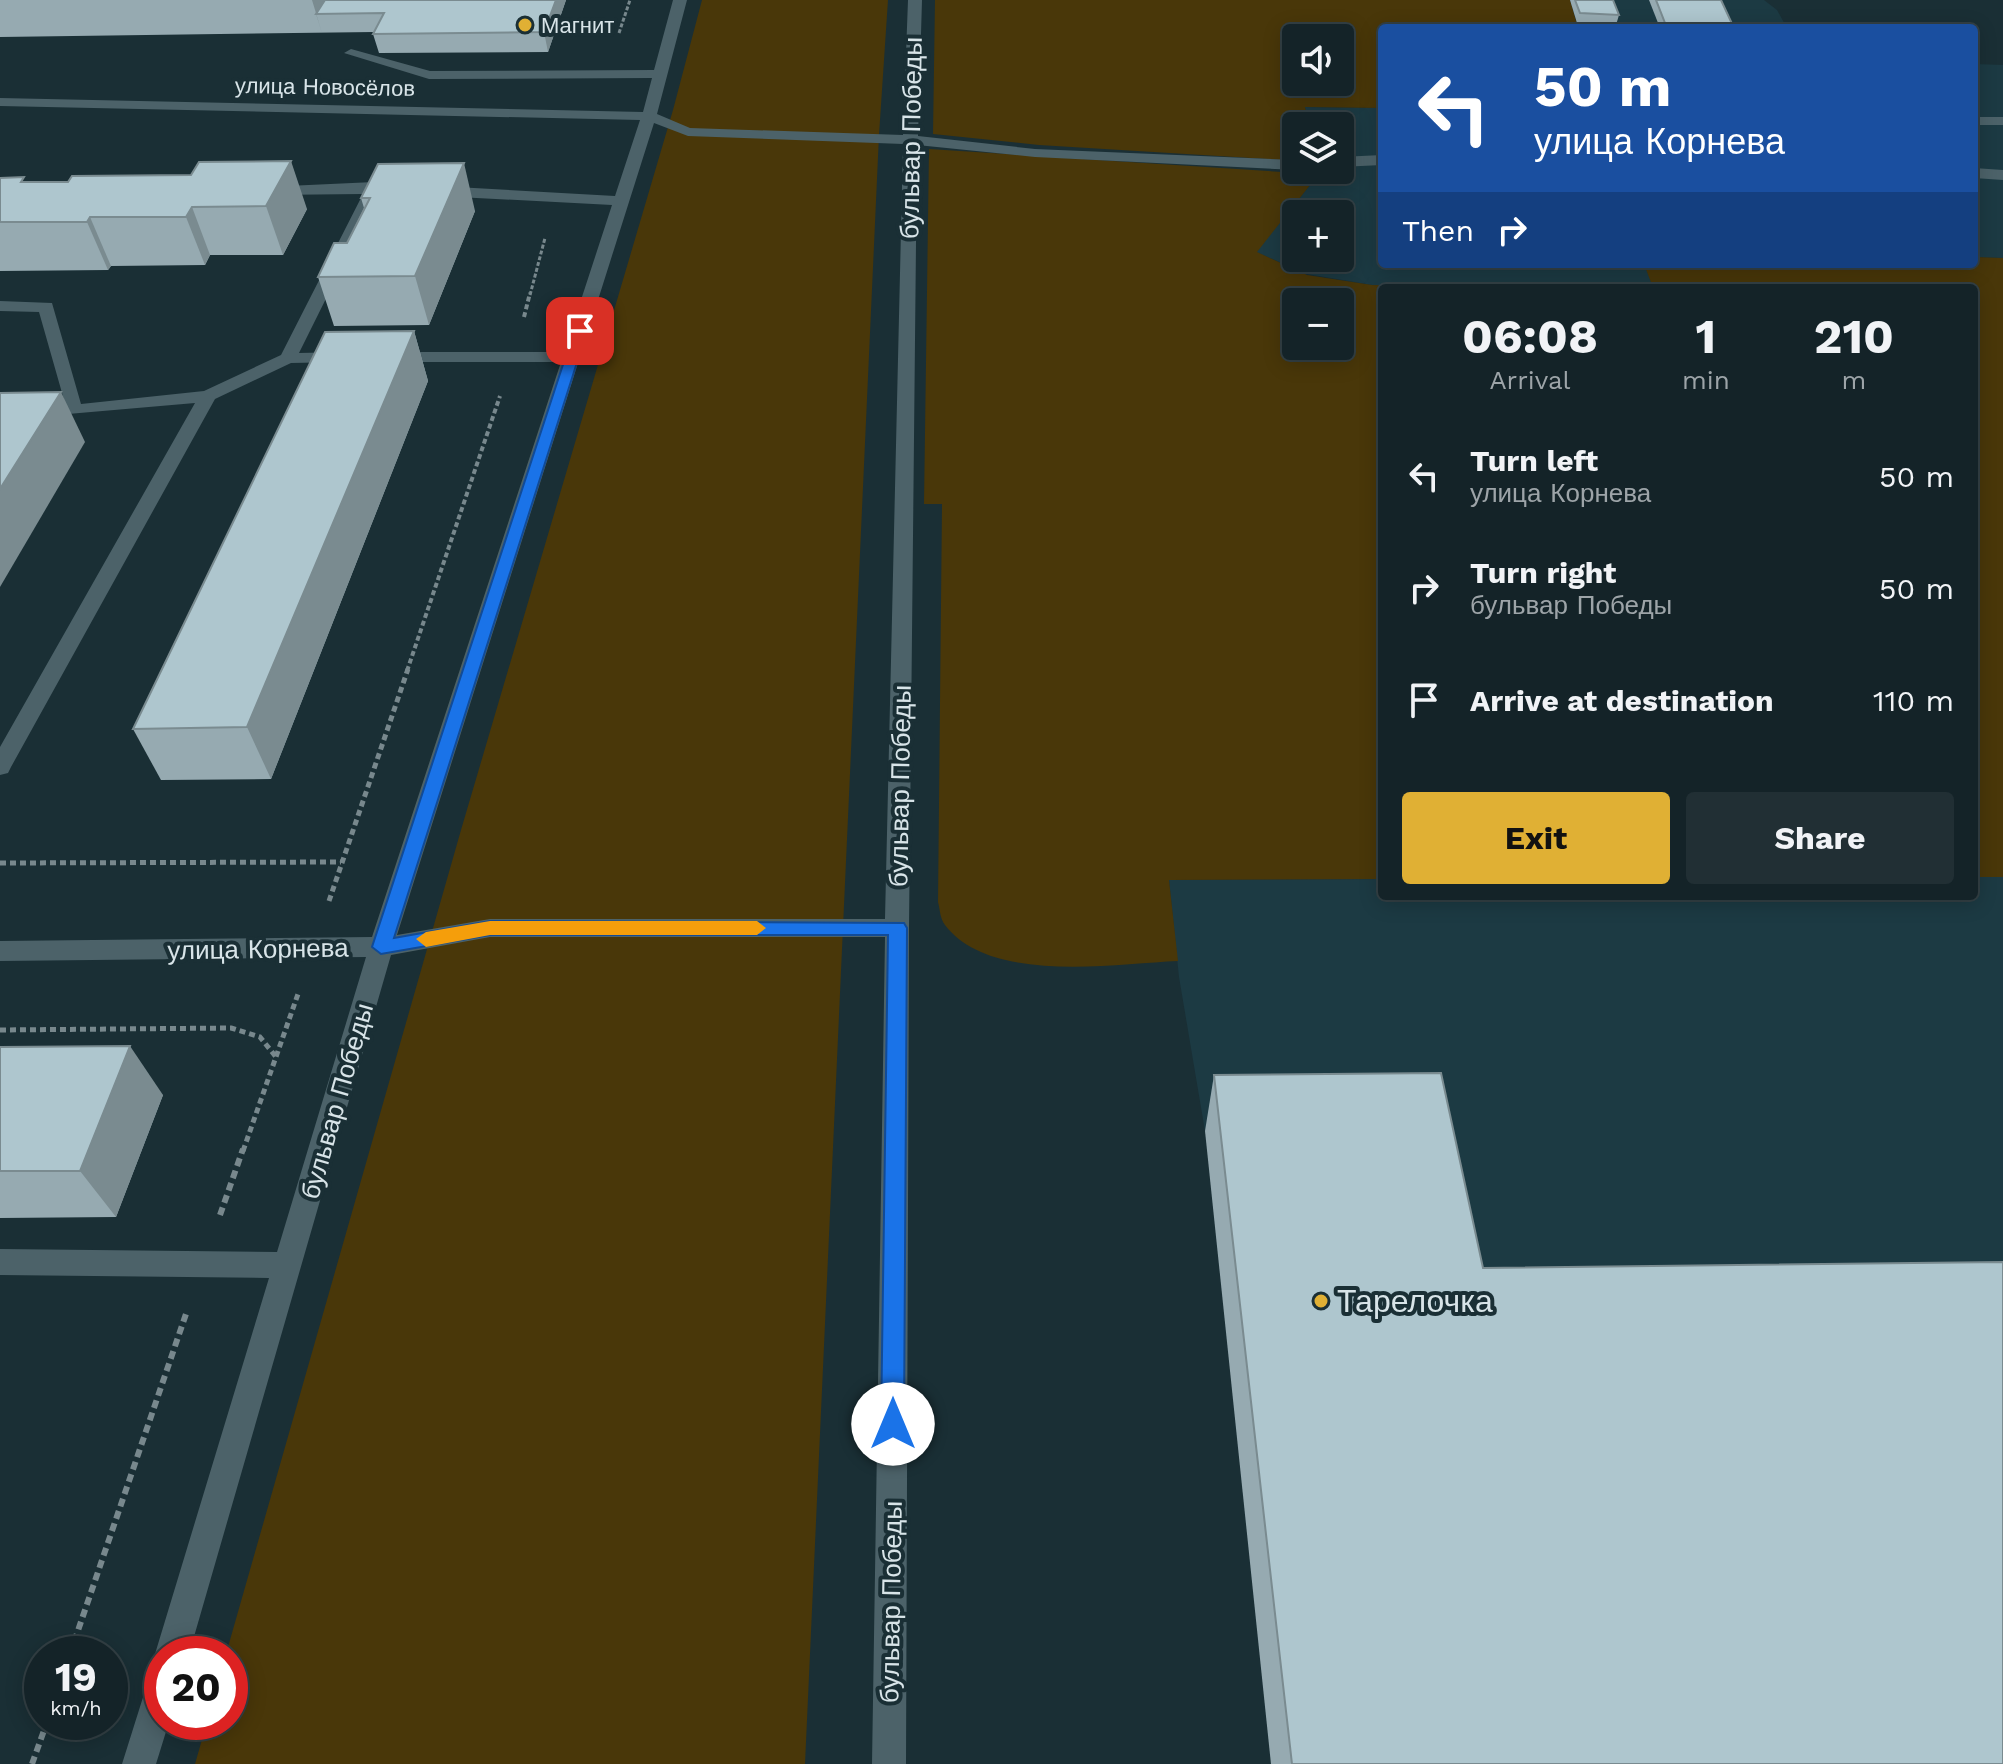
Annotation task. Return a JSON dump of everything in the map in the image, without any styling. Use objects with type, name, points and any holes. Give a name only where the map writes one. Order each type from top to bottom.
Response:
[{"type":"street","name":"бульвар Победы","points":[[177,1636],[381,947],[649,116],[680,0]]},
{"type":"street","name":"бульвар Победы","points":[[889,1764],[897,928],[915,0]]},
{"type":"street","points":[[351,53],[429,75],[660,74]]},
{"type":"street","name":"улица Новосёлов","points":[[0,102],[649,116]]},
{"type":"street","points":[[649,116],[688,132],[910,140],[1035,153],[1282,164]]},
{"type":"street","points":[[1978,121],[2003,121]]},
{"type":"street","points":[[1354,161],[1378,160]]},
{"type":"street","points":[[1978,173],[2003,175]]},
{"type":"street","points":[[249,191],[374,187],[622,201]]},
{"type":"street","points":[[288,358],[374,187]]},
{"type":"street","points":[[0,306],[46,307],[74,410],[208,396],[288,358],[572,357]]},
{"type":"street","points":[[0,767],[208,396]]},
{"type":"street","name":"улица Корнева","points":[[0,951],[381,947],[490,928],[897,928]]},
{"type":"street","points":[[0,1262],[289,1265]]},
{"type":"street","points":[[139,1764],[146,1740]]},
{"type":"path","points":[[605,74],[630,0]]},
{"type":"path","points":[[76,1636],[314,949],[514,356],[556,198]]},
{"type":"path","points":[[0,863],[341,862]]},
{"type":"path","points":[[0,1030],[231,1028],[260,1037],[276,1057]]},
{"type":"path","points":[[32,1764],[41,1740]]},
{"type":"shaded area","points":[[702,0],[888,0],[879,135],[805,1764],[195,1764],[202,1740],[248,1740],[248,1636],[231,1636],[461,830],[673,110]]},
{"type":"shaded area","points":[[935,0],[1570,0],[1577,24],[1378,24],[1378,108],[1305,107],[1306,112],[1282,112],[1282,160],[1039,145],[933,134]]},
{"type":"shaded area","points":[[1570,0],[1764,0],[1777,10],[1785,24],[1577,24]]},
{"type":"shaded area","points":[[1978,64],[2003,65],[2003,258],[1978,257]]},
{"type":"shaded area","points":[[1305,107],[1378,108],[1378,268],[1646,268],[1653,284],[1372,285],[1307,274],[1302,272],[1354,272],[1354,200],[1298,200],[1311,184],[1354,184],[1354,112],[1306,112]]},
{"type":"shaded area","points":[[929,149],[1282,172],[1282,184],[1311,184],[1298,200],[1282,200],[1282,220],[1257,252],[1282,264],[1282,272],[1300,272],[1378,285],[1378,879],[1169,880],[1178,961],[1087,966],[1021,963],[991,956],[965,944],[943,923],[938,902],[942,504],[924,504]]},
{"type":"shaded area","points":[[1282,220],[1282,263],[1256,252]]},
{"type":"shaded area","points":[[1978,257],[2003,258],[2003,877],[1978,877],[1978,284],[1652,284],[1646,268],[1978,268]]},
{"type":"shaded area","points":[[1978,877],[2003,877],[2003,1764],[1205,1131],[1179,977],[1169,880],[1378,879],[1378,900],[1978,900]]},
{"type":"building","points":[[325,0],[556,0],[544,32],[373,34],[384,13],[316,14]]},
{"type":"building","points":[[1575,0],[1613,0],[1619,15],[1580,13]]},
{"type":"building","points":[[1656,0],[1721,0],[1732,24],[1665,24]]},
{"type":"building","points":[[291,161],[266,206],[192,207],[186,217],[90,217],[87,222],[0,222],[0,178],[24,177],[21,182],[68,182],[72,176],[191,175],[199,162]]},
{"type":"building","points":[[464,163],[415,276],[318,277],[334,243],[347,243],[370,198],[361,198],[378,164]]},
{"type":"building","points":[[414,331],[247,727],[133,729],[325,332]]},
{"type":"building","points":[[61,392],[0,489],[0,393]]},
{"type":"building","points":[[130,1046],[80,1171],[0,1171],[0,1047]]},
{"type":"building","points":[[1441,1073],[1483,1268],[2003,1262],[2003,1764],[1292,1764],[1214,1075]]},
{"type":"slow traffic","points":[[426,939],[490,928],[757,928]]},
{"type":"place","name":"Магнит","points":[[525,25]]},
{"type":"place","name":"Тарелочка","points":[[1321,1301]]},
{"type":"route","points":[[580,331],[381,947],[490,928],[897,928],[893,1424]]}]
